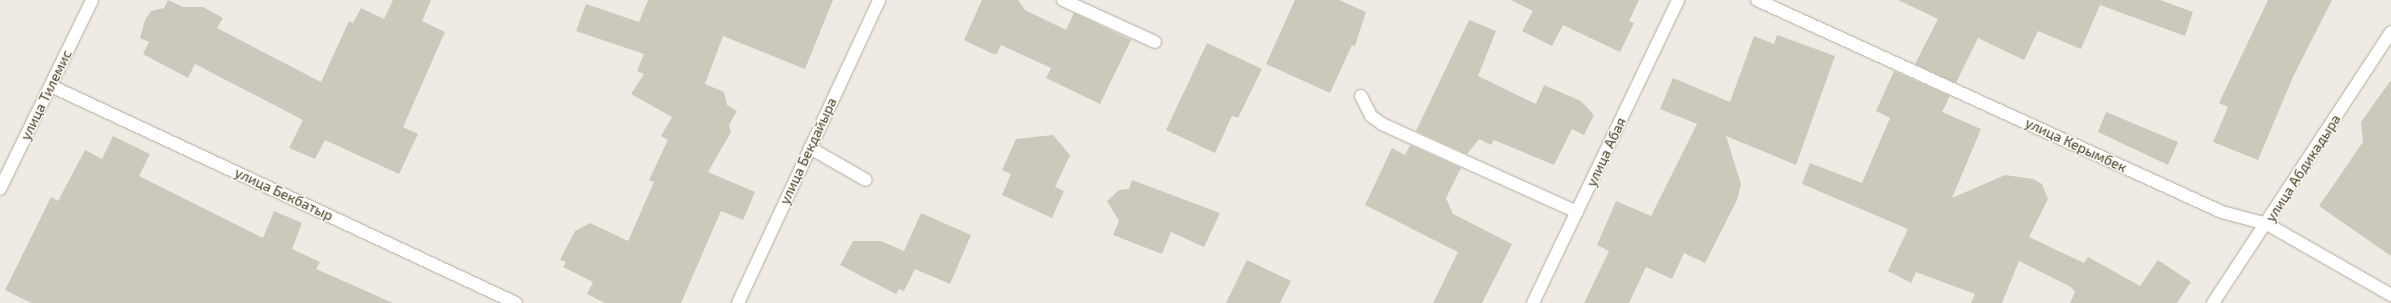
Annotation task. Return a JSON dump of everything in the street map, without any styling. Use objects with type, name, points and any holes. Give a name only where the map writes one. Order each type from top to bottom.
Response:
[{"type":"street","name":"улица Тилемис","points":[[0,189],[92,0]]},
{"type":"street","name":"улица Бекдайыра","points":[[738,303],[879,0]]},
{"type":"street","points":[[1063,0],[1155,42]]},
{"type":"street","name":"улица Абая","points":[[1533,303],[1678,0]]},
{"type":"street","name":"улица Керымбек","points":[[1758,0],[2222,212],[2267,224],[2391,296]]},
{"type":"street","name":"улица Абдикадыра","points":[[2213,303],[2267,224],[2391,32]]},
{"type":"street","name":"улица Бекбатыр","points":[[50,86],[516,303]]},
{"type":"street","points":[[1361,96],[1371,116],[1382,124],[1577,212]]},
{"type":"street","points":[[810,148],[866,180]]},
{"type":"building","points":[[168,0],[183,7],[203,7],[223,18],[217,28],[321,82],[349,21],[353,23],[361,8],[384,19],[393,0],[431,0],[422,21],[445,32],[403,127],[418,134],[399,174],[325,140],[315,159],[289,148],[303,120],[195,64],[188,78],[143,54],[149,42],[140,38],[145,20],[151,11],[164,8]]},
{"type":"building","points":[[648,0],[833,0],[805,69],[723,36],[705,84],[724,92],[727,105],[737,111],[729,125],[731,132],[708,172],[755,192],[743,220],[721,211],[681,303],[605,303],[587,294],[593,282],[563,267],[566,262],[560,260],[575,231],[590,223],[628,241],[654,182],[649,180],[668,140],[661,136],[672,117],[631,94],[644,74],[637,71],[644,54],[576,31],[586,4],[639,22]]},
{"type":"building","points":[[982,0],[1018,0],[1025,10],[1066,30],[1074,13],[1131,40],[1100,104],[1046,78],[1051,68],[1001,45],[997,54],[993,54],[964,40]]},
{"type":"building","points":[[1295,0],[1339,0],[1366,12],[1355,46],[1352,45],[1330,93],[1266,64]]},
{"type":"building","points":[[1511,0],[1639,0],[1629,21],[1634,23],[1620,52],[1563,25],[1552,46],[1522,31],[1533,11]]},
{"type":"building","points":[[1898,0],[2160,0],[2193,12],[2185,36],[2100,5],[2081,49],[2038,31],[2024,60],[1978,38],[1956,83],[1915,64],[1938,19]]},
{"type":"building","points":[[2268,0],[2332,0],[2293,77],[2258,160],[2213,142],[2228,107],[2219,103]]},
{"type":"building","points":[[1469,20],[1496,31],[1478,76],[1536,104],[1544,85],[1581,101],[1594,115],[1584,135],[1572,129],[1554,165],[1494,140],[1491,145],[1479,139],[1467,154],[1416,131]]},
{"type":"building","points":[[1777,35],[1835,56],[1796,165],[1726,136],[1741,184],[1737,200],[1705,263],[1684,253],[1672,279],[1646,267],[1629,303],[1584,303],[1609,251],[1597,245],[1616,201],[1651,216],[1697,124],[1660,109],[1673,78],[1730,102],[1754,36],[1774,44]]},
{"type":"building","points":[[1207,43],[1262,69],[1238,118],[1232,116],[1215,153],[1166,130]]},
{"type":"building","points":[[1894,71],[1950,96],[1942,112],[1981,129],[1952,198],[2005,175],[2033,179],[2042,184],[2048,199],[2029,237],[2084,263],[2088,257],[2140,286],[2158,260],[2191,282],[2177,303],[2070,303],[2075,292],[2071,287],[2019,261],[2002,303],[1971,303],[1975,294],[1916,272],[1911,283],[1888,271],[1908,229],[1802,184],[1810,163],[1862,183],[1890,118],[1876,111]]},
{"type":"building","points":[[2391,80],[2391,256],[2319,206],[2363,142],[2361,122]]},
{"type":"building","points":[[2106,112],[2178,142],[2168,165],[2098,132]]},
{"type":"building","points":[[1053,135],[1070,155],[1055,187],[1064,191],[1052,218],[1002,195],[1011,174],[1002,170],[1016,139]]},
{"type":"building","points":[[113,136],[150,154],[139,176],[263,238],[274,211],[302,223],[292,249],[320,262],[316,269],[393,303],[31,303],[5,290],[51,197],[58,201],[85,150],[102,159]]},
{"type":"building","points":[[1410,145],[1461,168],[1446,198],[1453,214],[1512,244],[1482,303],[1433,303],[1458,252],[1365,205],[1392,148],[1405,155]]},
{"type":"building","points":[[1132,180],[1220,213],[1204,247],[1171,232],[1162,254],[1113,235],[1119,221],[1107,201],[1119,190],[1129,189]]},
{"type":"building","points":[[921,213],[971,235],[950,284],[915,269],[904,291],[899,289],[896,294],[840,265],[853,241],[881,241],[904,251]]},
{"type":"building","points":[[1247,260],[1291,281],[1280,303],[1226,303]]}]
